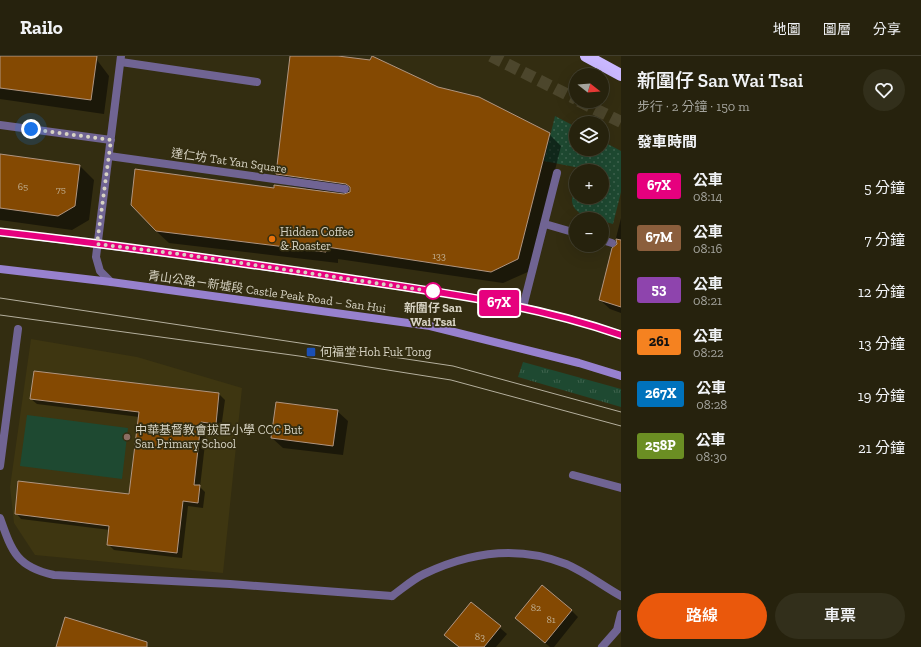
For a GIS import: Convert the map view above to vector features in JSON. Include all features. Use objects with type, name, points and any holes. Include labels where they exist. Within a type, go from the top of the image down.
[{"type":"highway","points":[[586,56],[621,75]]},
{"type":"main road","name":"青山公路－新墟段 Castle Peak Road – San Hui","points":[[0,232],[187,255],[452,294],[523,307],[621,335]]},
{"type":"main road","name":"青山公路－新墟段 Castle Peak Road – San Hui","points":[[0,270],[112,282],[430,326],[572,361],[621,376]]},
{"type":"street","points":[[112,282],[100,271],[96,257],[121,59],[256,82]]},
{"type":"street","points":[[0,125],[111,140]]},
{"type":"street","name":"達仁坊 Tat Yan Square","points":[[109,156],[345,189]]},
{"type":"street","points":[[523,307],[557,173]]},
{"type":"street","points":[[545,224],[569,231]]},
{"type":"street","points":[[0,466],[18,329]]},
{"type":"street","points":[[573,475],[621,488]]},
{"type":"street","points":[[0,518],[14,554],[28,567],[54,575],[230,584],[392,596],[423,574],[454,561],[498,552],[530,553],[566,564],[621,596]]},
{"type":"street","points":[[602,647],[617,630],[621,614]]},
{"type":"shaded area","name":"中華基督教會拔臣小學 CCC But San Primary School","points":[[31,339],[137,357],[242,388],[223,573],[35,555],[14,523],[10,487]]},
{"type":"green space","points":[[555,116],[569,123],[569,156],[609,156],[609,145],[621,151],[621,192],[613,224],[609,223],[609,212],[579,212],[575,209],[573,204],[609,204],[609,164],[569,164],[569,166],[544,161]]},
{"type":"green space","points":[[523,362],[621,389],[621,407],[518,377]]},
{"type":"green space","points":[[27,415],[128,428],[122,479],[20,466]]},
{"type":"building","points":[[0,56],[97,56],[91,100],[0,88]]},
{"type":"building","points":[[290,56],[338,56],[370,60],[372,56],[438,87],[479,97],[550,133],[518,259],[491,272],[327,247],[326,252],[156,231],[131,205],[135,169],[274,188],[274,185],[344,194],[350,192],[350,187],[346,184],[276,174]]},
{"type":"building","points":[[0,154],[80,165],[75,206],[58,216],[0,208]]},
{"type":"building","points":[[616,239],[621,240],[621,307],[599,300],[612,248],[617,244]]},
{"type":"building","points":[[34,371],[219,393],[216,424],[201,422],[194,485],[200,485],[198,503],[183,501],[177,553],[107,545],[109,526],[15,514],[18,481],[129,494],[139,412],[30,399]]},
{"type":"building","points":[[276,402],[338,410],[333,446],[271,438]]},
{"type":"building","points":[[542,585],[572,610],[545,643],[515,618]]},
{"type":"building","points":[[471,602],[501,626],[484,647],[459,647],[444,635]]},
{"type":"building","points":[[65,617],[147,642],[147,647],[56,647]]},
{"type":"tunnel","points":[[491,56],[569,95]]},
{"type":"tunnel","points":[[593,108],[621,122]]},
{"type":"tram line","points":[[0,298],[453,366],[621,412]]},
{"type":"tram line","points":[[0,315],[299,356],[451,380],[621,426]]},
{"type":"bus line","name":"67X","points":[[0,232],[187,255],[467,296],[523,307],[621,335]]},
{"type":"place","name":"Hidden Coffee & Roaster","points":[[272,239]]},
{"type":"place","name":"新圍仔 San Wai Tsai","points":[[433,291]]},
{"type":"place","name":"何福堂 Hoh Fuk Tong","points":[[311,352]]},
{"type":"place","name":"中華基督教會拔臣小學 CCC But San Primary School","points":[[127,437]]},
{"type":"route","points":[[31,129],[111,140],[97,244],[187,255],[436,292],[433,291]]}]
